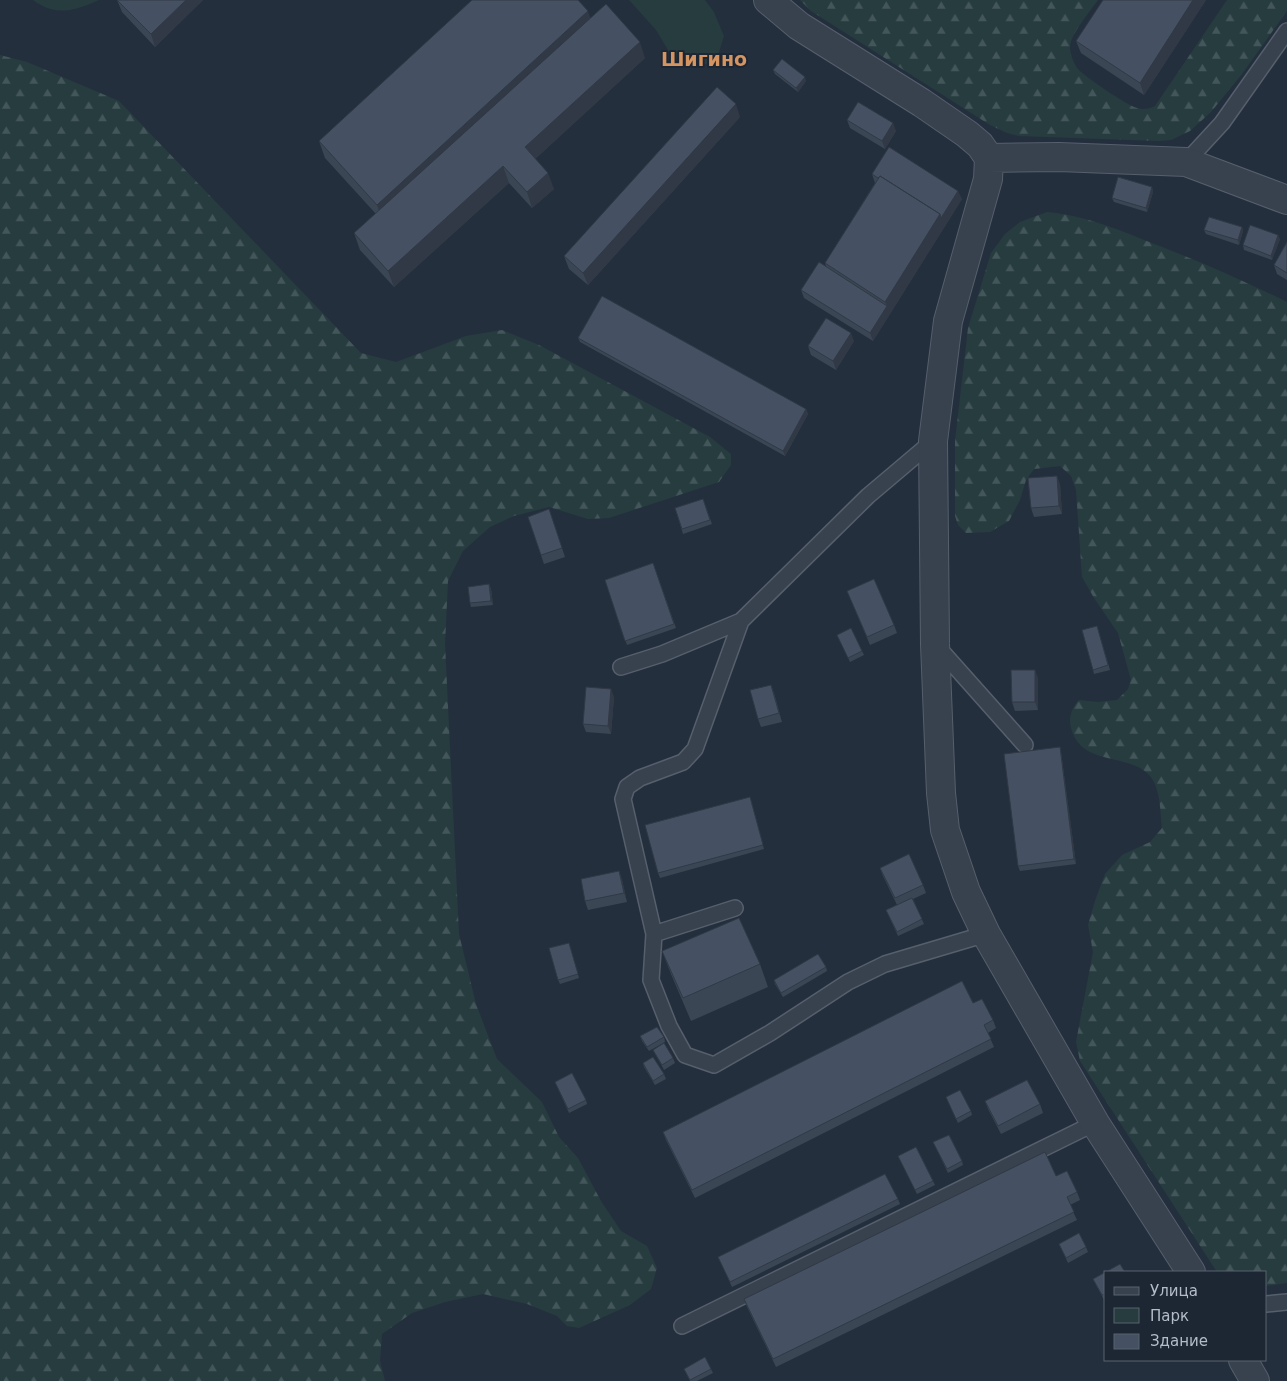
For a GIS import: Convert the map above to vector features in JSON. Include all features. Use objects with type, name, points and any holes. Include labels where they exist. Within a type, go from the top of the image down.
[{"type":"street","points":[[768,0],[799,26],[922,103],[967,134],[980,144],[989,158],[988,179],[948,321],[933,441],[935,644],[941,793],[945,830],[966,892],[986,934],[1095,1123],[1190,1271]]},
{"type":"street","points":[[989,158],[1059,157],[1186,162],[1287,200]]},
{"type":"street","points":[[1244,1361],[1255,1381]]},
{"type":"lane","points":[[1186,162],[1222,123],[1287,31]]},
{"type":"lane","points":[[621,667],[662,654],[741,621],[868,496],[933,441]]},
{"type":"lane","points":[[741,621],[695,749],[682,762],[640,778],[627,787],[623,799],[654,934],[651,980],[669,1026],[685,1055],[714,1065],[770,1033],[848,982],[885,964],[986,934]]},
{"type":"lane","points":[[935,644],[1025,746]]},
{"type":"lane","points":[[654,934],[735,908]]},
{"type":"lane","points":[[682,1326],[1095,1123]]},
{"type":"lane","points":[[1267,1304],[1287,1302]]},
{"type":"green space","points":[[33,0],[99,0],[74,9],[58,10],[50,9]]},
{"type":"green space","points":[[629,0],[705,0],[714,12],[724,36],[716,62],[691,67],[671,55],[656,30]]},
{"type":"green space","points":[[800,0],[1098,0],[1081,23],[1071,41],[1070,49],[1073,60],[1081,72],[1106,90],[1132,106],[1144,109],[1155,106],[1227,0],[1287,0],[1287,11],[1242,74],[1211,112],[1190,131],[1171,140],[1159,141],[1019,136],[1007,133],[990,125],[811,11]]},
{"type":"green space","points":[[0,55],[27,62],[119,101],[361,353],[396,362],[466,336],[502,330],[539,345],[710,437],[731,454],[731,465],[719,482],[609,518],[588,519],[549,507],[514,516],[490,527],[463,551],[448,581],[445,644],[459,934],[476,1004],[497,1059],[542,1102],[559,1137],[578,1158],[601,1201],[621,1231],[647,1246],[657,1268],[651,1289],[630,1305],[579,1328],[567,1326],[557,1316],[527,1304],[483,1294],[445,1302],[412,1313],[382,1334],[380,1361],[385,1381],[0,1381]]},
{"type":"green space","points":[[1047,212],[1090,220],[1173,251],[1287,302],[1287,1283],[1267,1286],[1267,1271],[1216,1271],[1080,1061],[1076,1042],[1093,952],[1088,925],[1095,901],[1105,874],[1122,855],[1150,842],[1162,828],[1157,791],[1152,778],[1138,767],[1094,754],[1084,748],[1076,740],[1071,728],[1071,713],[1079,700],[1098,702],[1117,700],[1128,689],[1131,680],[1118,633],[1082,577],[1076,490],[1071,476],[1060,466],[1034,469],[1026,480],[1020,500],[1009,521],[990,532],[966,533],[958,525],[955,516],[955,441],[968,328],[991,253],[1005,234],[1020,222]]},
{"type":"building","points":[[117,0],[186,0],[151,34]]},
{"type":"building","points":[[472,0],[578,0],[588,11],[377,205],[319,141]]},
{"type":"building","points":[[1103,0],[1193,0],[1140,83],[1076,41]]},
{"type":"building","points":[[606,4],[640,42],[525,147],[548,173],[527,192],[503,166],[388,271],[354,233]]},
{"type":"building","points":[[782,59],[805,77],[796,88],[773,70]]},
{"type":"building","points":[[717,87],[736,104],[583,273],[564,256]]},
{"type":"building","points":[[858,102],[893,123],[882,141],[847,120]]},
{"type":"building","points":[[889,147],[958,191],[941,218],[940,214],[880,176],[878,178],[872,174]]},
{"type":"building","points":[[880,176],[940,214],[885,302],[825,263]]},
{"type":"building","points":[[1118,177],[1152,187],[1146,208],[1112,198]]},
{"type":"building","points":[[1209,217],[1242,227],[1238,240],[1204,230]]},
{"type":"building","points":[[1250,225],[1278,235],[1271,256],[1243,245]]},
{"type":"building","points":[[1287,242],[1287,273],[1274,265]]},
{"type":"building","points":[[819,262],[887,306],[870,333],[801,290]]},
{"type":"building","points":[[602,296],[806,409],[783,451],[578,338]]},
{"type":"building","points":[[826,318],[851,333],[833,361],[808,346]]},
{"type":"building","points":[[1057,476],[1059,506],[1031,508],[1028,478]]},
{"type":"building","points":[[703,499],[710,520],[682,529],[675,508]]},
{"type":"building","points":[[549,509],[562,548],[541,555],[528,517]]},
{"type":"building","points":[[653,563],[674,624],[625,641],[605,580]]},
{"type":"building","points":[[874,579],[894,625],[867,637],[847,591]]},
{"type":"building","points":[[489,584],[491,601],[470,603],[468,587]]},
{"type":"building","points":[[1097,626],[1108,665],[1093,670],[1082,630]]},
{"type":"building","points":[[851,628],[862,651],[848,658],[837,635]]},
{"type":"building","points":[[1011,670],[1035,670],[1035,702],[1012,702]]},
{"type":"building","points":[[771,685],[779,713],[758,719],[750,690]]},
{"type":"building","points":[[586,687],[611,689],[608,726],[583,724]]},
{"type":"building","points":[[1060,747],[1074,859],[1018,866],[1004,754]]},
{"type":"building","points":[[750,797],[763,845],[658,873],[645,825]]},
{"type":"building","points":[[909,854],[923,885],[895,898],[880,868]]},
{"type":"building","points":[[619,871],[624,893],[585,901],[581,879]]},
{"type":"building","points":[[912,898],[922,919],[897,932],[886,910]]},
{"type":"building","points":[[739,918],[760,964],[683,998],[662,951]]},
{"type":"building","points":[[569,943],[578,974],[558,980],[549,948]]},
{"type":"building","points":[[818,954],[826,967],[781,993],[774,980]]},
{"type":"building","points":[[962,981],[973,1003],[982,999],[993,1020],[984,1025],[991,1039],[692,1190],[663,1132]]},
{"type":"building","points":[[657,1027],[664,1037],[647,1047],[640,1036]]},
{"type":"building","points":[[664,1043],[673,1058],[662,1065],[653,1050]]},
{"type":"building","points":[[653,1057],[664,1074],[653,1081],[643,1063]]},
{"type":"building","points":[[572,1073],[586,1100],[568,1109],[555,1082]]},
{"type":"building","points":[[1027,1080],[1040,1104],[998,1126],[985,1101]]},
{"type":"building","points":[[960,1090],[971,1111],[956,1119],[946,1097]]},
{"type":"building","points":[[949,1135],[962,1161],[947,1169],[933,1142]]},
{"type":"building","points":[[916,1147],[933,1181],[915,1190],[898,1156]]},
{"type":"building","points":[[1045,1152],[1056,1176],[1067,1171],[1077,1192],[1067,1197],[1074,1212],[773,1359],[744,1299]]},
{"type":"building","points":[[885,1174],[898,1199],[730,1282],[718,1257]]},
{"type":"building","points":[[1079,1233],[1086,1247],[1066,1258],[1059,1244]]},
{"type":"building","points":[[1120,1264],[1124,1271],[1107,1271]]},
{"type":"building","points":[[1104,1273],[1104,1294],[1102,1295],[1093,1279]]},
{"type":"building","points":[[705,1357],[711,1369],[690,1380],[684,1369]]},
{"type":"district","name":"Шигино","points":[[704,59]]}]
